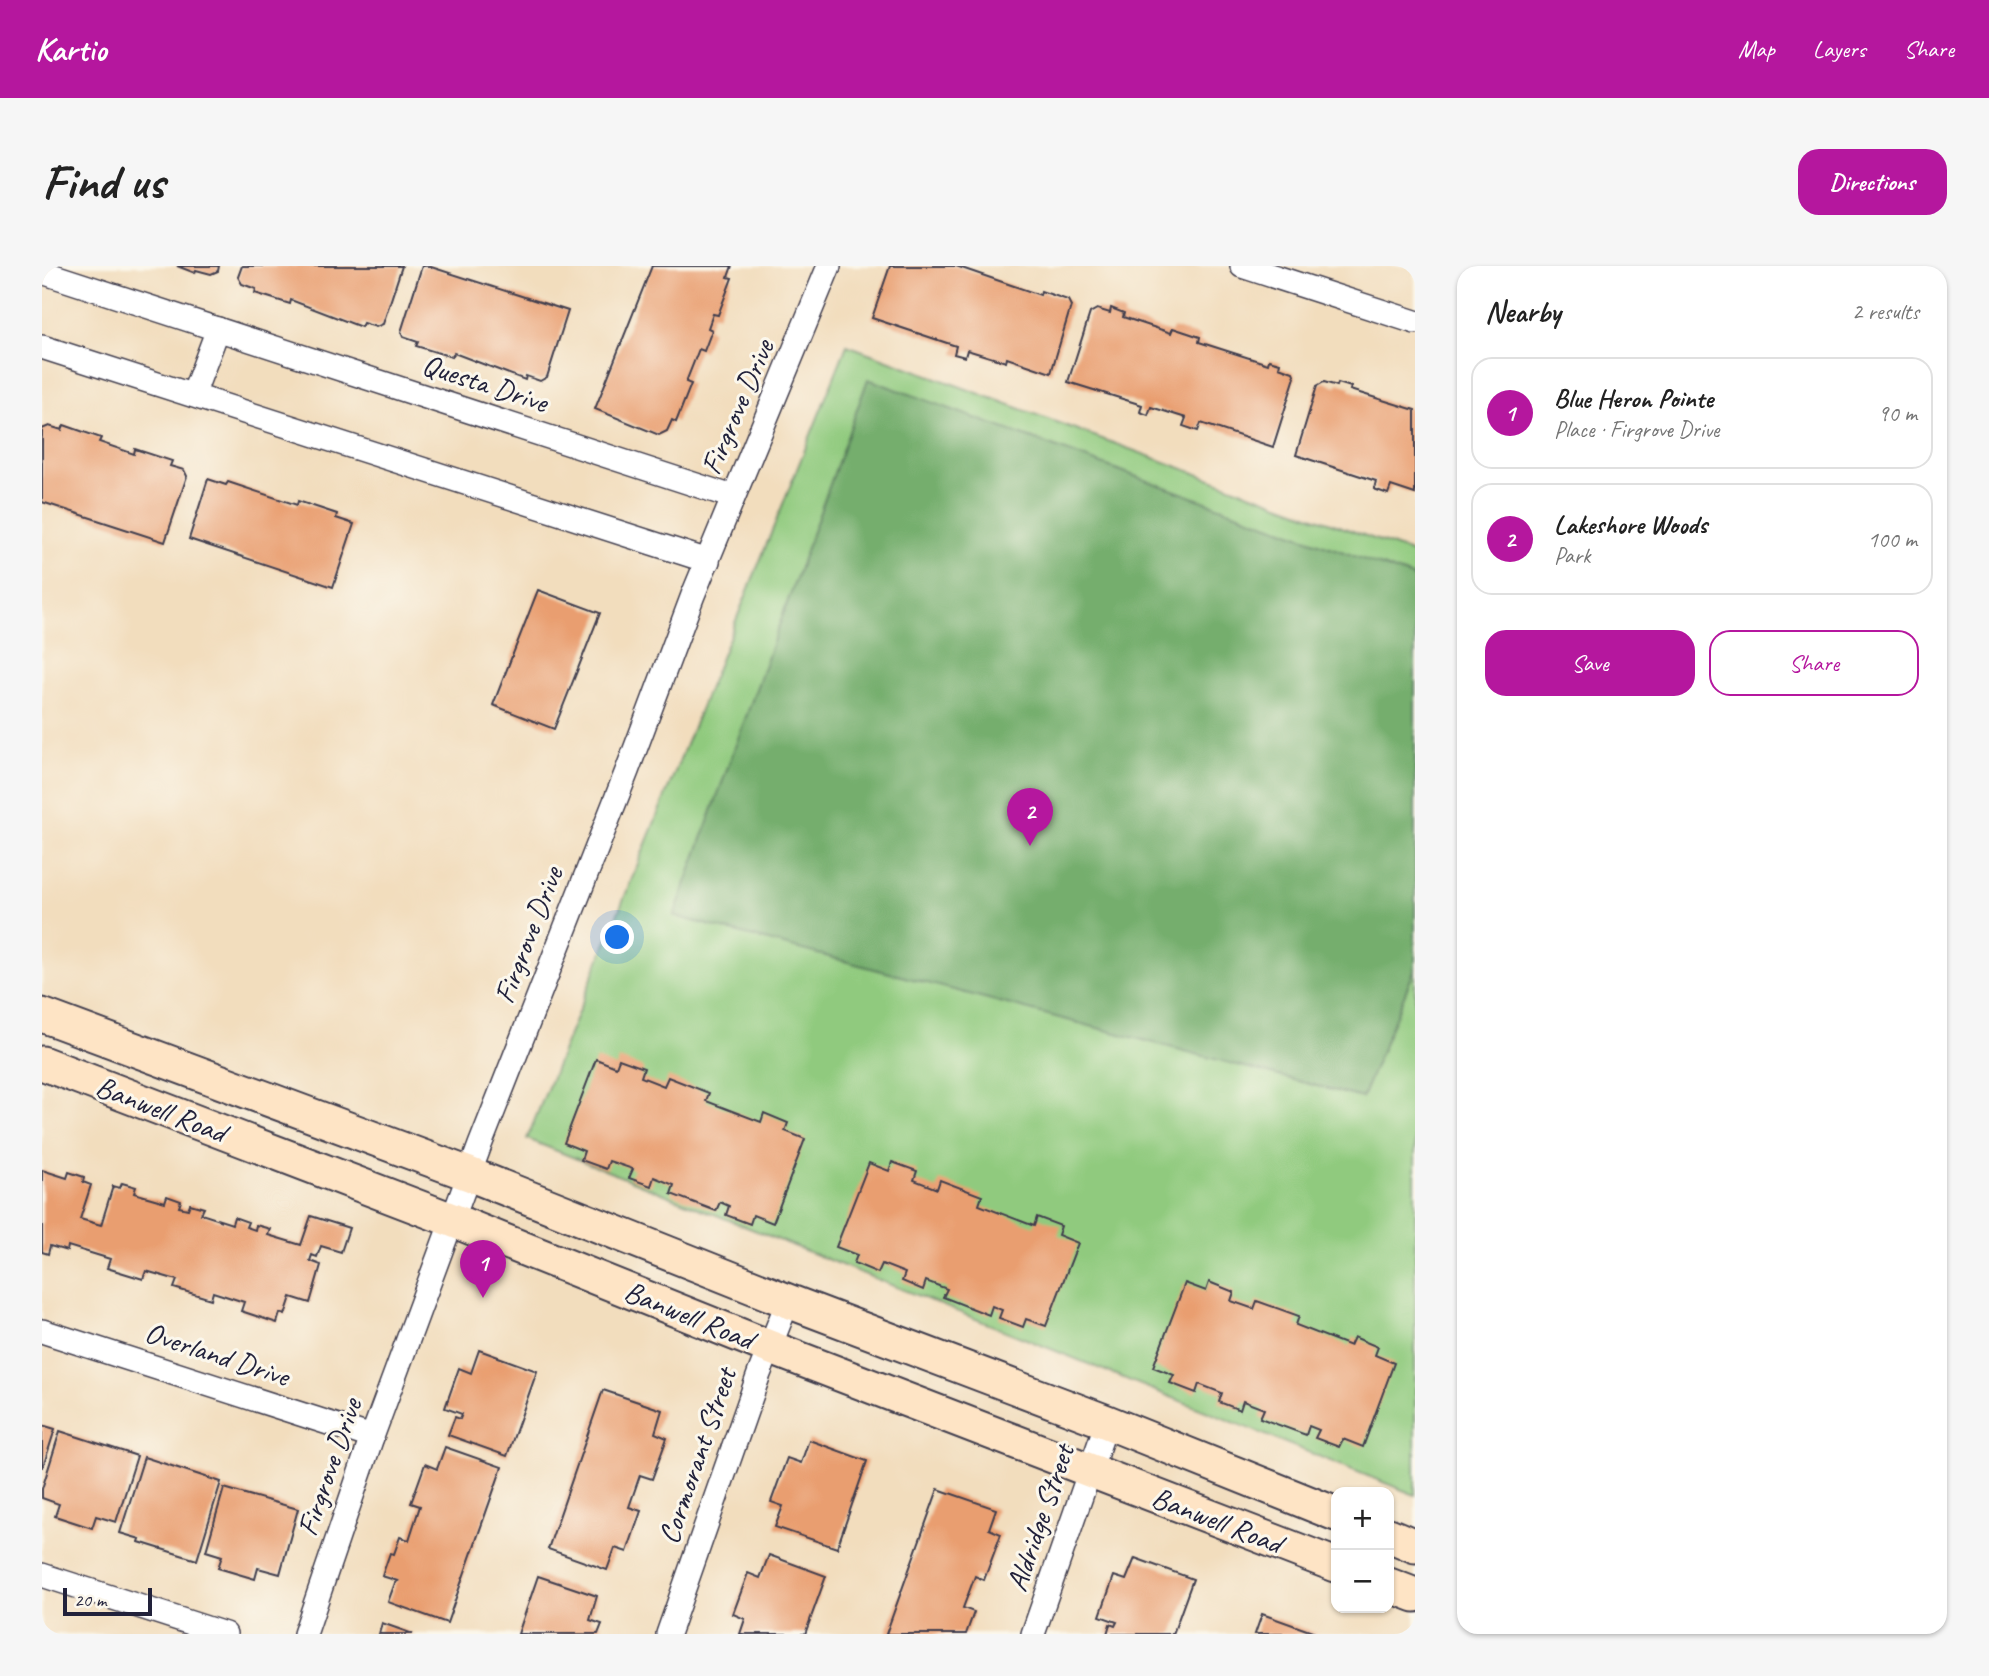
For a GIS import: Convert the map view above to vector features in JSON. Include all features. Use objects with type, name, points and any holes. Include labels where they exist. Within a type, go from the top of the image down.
[{"type":"main road","name":"Banwell Road","points":[[42,1015],[469,1174],[1331,1512]]},
{"type":"main road","name":"Banwell Road","points":[[42,1063],[452,1220],[1090,1472],[1331,1563]]},
{"type":"main road","points":[[1394,1537],[1415,1546]]},
{"type":"main road","points":[[1394,1587],[1415,1595]]},
{"type":"street","name":"Firgrove Drive","points":[[305,1634],[372,1437],[469,1174],[693,595],[829,266]]},
{"type":"street","points":[[1242,266],[1267,270],[1415,322]]},
{"type":"street","name":"Questa Drive","points":[[42,272],[733,497]]},
{"type":"street","points":[[192,395],[218,329]]},
{"type":"street","points":[[42,347],[708,561]]},
{"type":"street","name":"Cormorant Street","points":[[668,1634],[769,1347],[788,1301]]},
{"type":"street","name":"Overland Drive","points":[[42,1331],[372,1437]]},
{"type":"street","name":"Aldridge Street","points":[[1032,1634],[1107,1422]]},
{"type":"street","points":[[42,1575],[225,1634]]},
{"type":"green space","points":[[847,345],[1415,554],[1415,1495],[527,1139]]},
{"type":"green space","points":[[868,379],[1415,578],[1415,969],[1362,1098],[674,916]]},
{"type":"building","points":[[177,266],[219,266],[218,271],[211,274],[196,270],[195,273]]},
{"type":"building","points":[[242,266],[402,266],[383,324],[376,327],[363,323],[361,327],[291,300],[290,304],[255,293],[256,289],[242,284],[238,277]]},
{"type":"building","points":[[422,266],[568,311],[547,377],[540,381],[526,376],[525,380],[454,353],[452,357],[416,346],[418,342],[403,337],[401,332]]},
{"type":"building","points":[[652,266],[732,266],[728,277],[732,278],[718,315],[713,314],[708,328],[712,330],[704,351],[699,349],[686,382],[691,384],[676,422],[672,420],[667,431],[659,435],[595,409]]},
{"type":"building","points":[[890,266],[956,266],[1040,295],[1041,291],[1068,300],[1071,306],[1051,373],[1007,358],[1006,362],[967,350],[965,357],[954,354],[956,346],[872,318]]},
{"type":"building","points":[[1111,308],[1124,313],[1123,317],[1171,333],[1173,328],[1200,337],[1199,342],[1268,364],[1269,360],[1280,363],[1279,367],[1293,372],[1295,377],[1273,447],[1201,423],[1198,431],[1183,426],[1186,418],[1151,407],[1148,415],[1140,412],[1142,405],[1068,382],[1090,313],[1097,309],[1110,313]]},
{"type":"building","points":[[1324,382],[1351,387],[1350,390],[1415,410],[1415,494],[1391,486],[1388,494],[1374,489],[1376,481],[1296,455],[1317,386]]},
{"type":"building","points":[[64,425],[101,438],[99,442],[134,454],[135,449],[172,461],[170,466],[184,470],[187,476],[165,542],[42,502],[42,429],[49,426],[62,430]]},
{"type":"building","points":[[208,479],[226,485],[228,482],[297,505],[298,501],[337,514],[336,518],[354,524],[333,587],[189,539]]},
{"type":"building","points":[[538,590],[600,613],[554,729],[493,705]]},
{"type":"building","points":[[596,1059],[616,1067],[619,1059],[644,1068],[641,1077],[664,1086],[668,1077],[709,1093],[706,1101],[761,1122],[764,1113],[788,1123],[785,1131],[805,1139],[773,1223],[753,1215],[750,1224],[726,1215],[729,1206],[720,1202],[716,1211],[671,1194],[674,1185],[654,1177],[651,1186],[629,1178],[633,1169],[609,1161],[606,1169],[581,1160],[584,1151],[564,1143]]},
{"type":"building","points":[[892,1162],[917,1171],[914,1180],[937,1189],[940,1180],[982,1196],[979,1205],[1034,1226],[1037,1217],[1061,1226],[1058,1235],[1078,1243],[1046,1326],[1026,1319],[1023,1327],[999,1318],[1002,1310],[992,1306],[989,1315],[943,1297],[947,1289],[926,1281],[923,1290],[902,1281],[905,1273],[882,1264],[878,1273],[854,1263],[857,1255],[836,1247],[869,1163],[889,1171]]},
{"type":"building","points":[[42,1170],[67,1178],[69,1172],[84,1177],[83,1182],[91,1185],[80,1219],[101,1225],[113,1186],[120,1188],[122,1183],[136,1187],[134,1193],[165,1202],[167,1196],[181,1201],[179,1207],[188,1209],[190,1204],[204,1208],[201,1214],[232,1224],[234,1217],[248,1222],[246,1227],[255,1230],[256,1225],[270,1229],[268,1235],[301,1245],[311,1216],[349,1228],[341,1252],[321,1246],[317,1257],[312,1255],[310,1261],[321,1265],[310,1303],[291,1297],[285,1315],[280,1313],[277,1323],[241,1311],[244,1302],[213,1292],[211,1299],[174,1288],[177,1280],[146,1271],[143,1279],[107,1268],[110,1259],[68,1246],[67,1251],[50,1246],[48,1254],[42,1252]]},
{"type":"building","points":[[1209,1282],[1234,1292],[1231,1301],[1254,1309],[1257,1301],[1299,1316],[1296,1325],[1350,1346],[1354,1337],[1378,1347],[1375,1355],[1394,1363],[1363,1447],[1343,1439],[1339,1447],[1315,1438],[1319,1430],[1309,1426],[1306,1435],[1260,1418],[1264,1409],[1243,1401],[1240,1410],[1219,1402],[1222,1393],[1199,1384],[1196,1393],[1170,1383],[1174,1375],[1153,1367],[1185,1283],[1206,1291]]},
{"type":"building","points":[[479,1350],[537,1371],[507,1456],[448,1435],[455,1417],[460,1419],[462,1414],[445,1408],[459,1368],[471,1373]]},
{"type":"building","points":[[603,1390],[662,1410],[655,1433],[667,1438],[652,1479],[640,1475],[629,1507],[641,1511],[627,1552],[615,1548],[607,1570],[548,1549]]},
{"type":"building","points":[[42,1425],[55,1429],[43,1467],[42,1467]]},
{"type":"building","points":[[60,1431],[137,1456],[116,1522],[96,1516],[92,1528],[55,1516],[59,1504],[42,1498],[42,1489]]},
{"type":"building","points":[[809,1440],[867,1461],[837,1548],[775,1527],[783,1506],[771,1502],[787,1458],[801,1463]]},
{"type":"building","points":[[445,1447],[502,1467],[447,1623],[388,1602],[398,1581],[382,1576],[390,1553],[394,1554],[400,1537],[409,1540],[420,1506],[411,1503],[425,1464],[437,1469]]},
{"type":"building","points":[[144,1457],[221,1482],[197,1560],[139,1542],[140,1539],[120,1533]]},
{"type":"building","points":[[224,1488],[298,1509],[280,1574],[258,1568],[255,1579],[218,1568],[222,1556],[206,1551]]},
{"type":"building","points":[[938,1489],[996,1509],[989,1529],[1001,1534],[984,1580],[975,1576],[963,1608],[974,1612],[966,1634],[886,1634]]},
{"type":"building","points":[[769,1555],[826,1576],[805,1634],[740,1634],[745,1619],[733,1614],[748,1573],[760,1578]]},
{"type":"building","points":[[1135,1558],[1193,1579],[1173,1634],[1107,1634],[1110,1624],[1115,1626],[1117,1622],[1100,1616],[1114,1576],[1126,1580]]},
{"type":"building","points":[[538,1576],[597,1596],[590,1620],[602,1624],[598,1634],[518,1634]]},
{"type":"building","points":[[1262,1614],[1318,1634],[1255,1634]]},
{"type":"building","points":[[382,1623],[413,1634],[379,1634]]},
{"type":"place","name":"Lakeshore Woods","points":[[1030,846]]},
{"type":"place","name":"Blue Heron Pointe","points":[[483,1298]]}]
